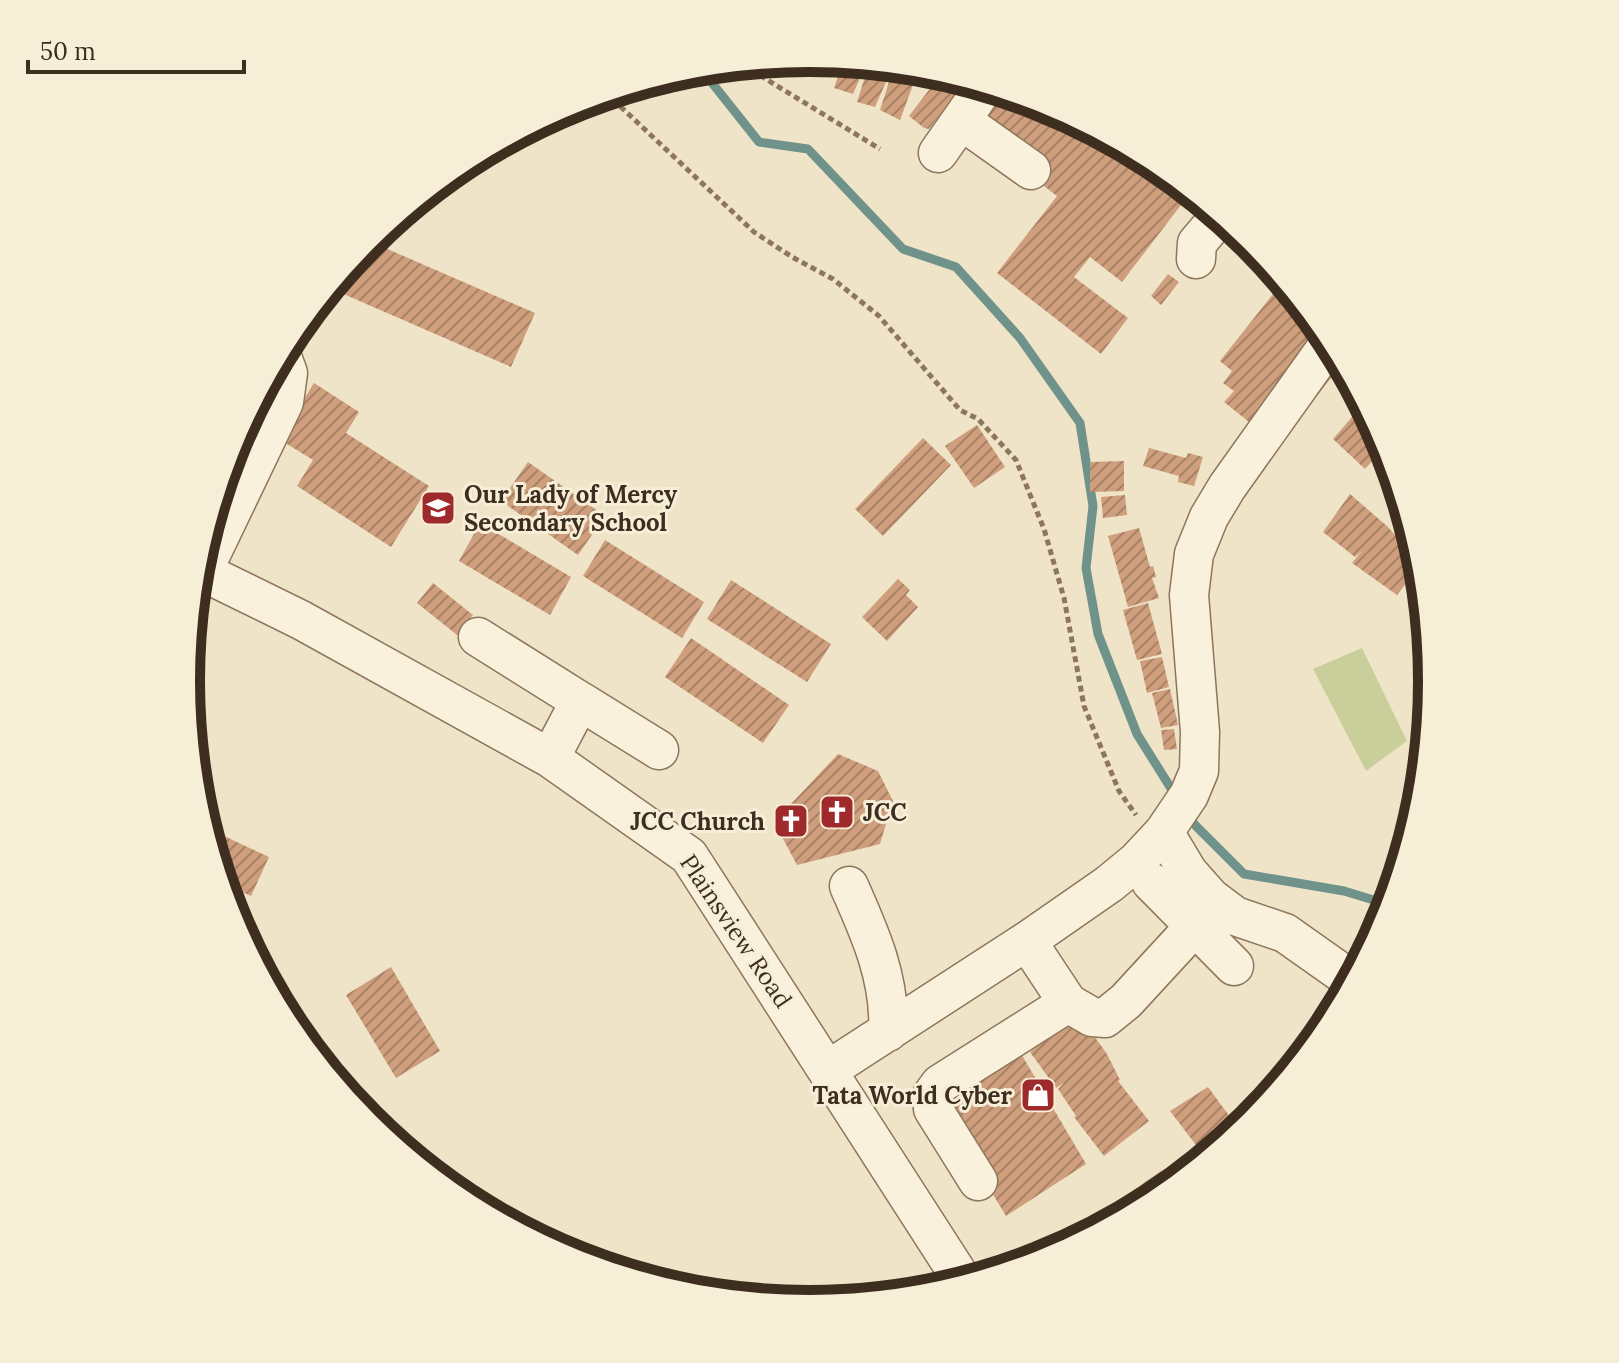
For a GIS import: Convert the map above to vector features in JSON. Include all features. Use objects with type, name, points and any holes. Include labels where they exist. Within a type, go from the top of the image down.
[{"type":"street","points":[[938,153],[978,96]]},
{"type":"street","points":[[962,121],[1031,170]]},
{"type":"street","points":[[1196,259],[1197,243],[1213,225]]},
{"type":"street","points":[[828,1070],[1109,884],[1137,861],[1159,837],[1189,795],[1199,771],[1200,732],[1189,595],[1194,554],[1209,517],[1227,487],[1322,353]]},
{"type":"street","points":[[219,531],[284,402],[287,369]]},
{"type":"street","name":"Plainsview Road","points":[[210,575],[301,620],[550,758],[689,856],[957,1272]]},
{"type":"street","points":[[478,637],[659,750]]},
{"type":"street","points":[[550,758],[580,701]]},
{"type":"street","points":[[1159,837],[1211,898],[1235,916],[1285,933],[1343,974]]},
{"type":"street","points":[[1151,882],[1234,966]]},
{"type":"street","points":[[849,886],[873,941],[890,1007],[888,1032]]},
{"type":"street","points":[[1027,941],[1068,1003],[1092,1017],[1105,1018],[1126,1001],[1195,926]]},
{"type":"street","points":[[978,1181],[933,1109],[932,1095],[940,1084],[1068,1003]]},
{"type":"path","points":[[758,74],[880,149]]},
{"type":"path","points":[[616,103],[754,232],[833,279],[879,316],[960,410],[978,419],[1016,460],[1044,529],[1064,598],[1084,706],[1119,791],[1159,837]]},
{"type":"green space","points":[[1362,648],[1407,741],[1366,771],[1313,669]]},
{"type":"building","points":[[839,73],[862,74],[853,94],[834,88]]},
{"type":"building","points":[[866,75],[888,77],[875,107],[857,102]]},
{"type":"building","points":[[890,77],[914,82],[900,120],[880,110]]},
{"type":"building","points":[[933,85],[959,91],[929,129],[909,116]]},
{"type":"building","points":[[986,98],[1043,118],[1114,154],[1184,201],[1122,282],[1090,257],[1074,277],[1128,318],[1101,354],[997,273],[1057,196],[1031,176],[971,117]]},
{"type":"building","points":[[383,247],[535,313],[511,367],[340,293]]},
{"type":"building","points":[[1168,274],[1179,282],[1161,305],[1151,296]]},
{"type":"building","points":[[1273,294],[1293,310],[1335,373],[1278,445],[1224,402],[1234,391],[1223,383],[1232,371],[1220,361]]},
{"type":"building","points":[[314,383],[359,412],[346,433],[429,486],[391,547],[297,486],[313,460],[279,439]]},
{"type":"building","points":[[1356,412],[1376,457],[1365,469],[1333,439]]},
{"type":"building","points":[[977,425],[1005,467],[974,488],[945,446]]},
{"type":"building","points":[[923,438],[951,465],[883,536],[855,509]]},
{"type":"building","points":[[1149,448],[1186,458],[1188,453],[1203,457],[1194,486],[1178,482],[1179,476],[1143,466]]},
{"type":"building","points":[[1124,461],[1124,491],[1090,492],[1090,462]]},
{"type":"building","points":[[528,462],[605,516],[578,555],[501,501]]},
{"type":"building","points":[[1350,494],[1388,527],[1403,544],[1410,578],[1397,595],[1352,563],[1362,551],[1355,557],[1323,532]]},
{"type":"building","points":[[1125,495],[1127,515],[1103,518],[1101,497]]},
{"type":"building","points":[[480,523],[571,577],[550,615],[459,561]]},
{"type":"building","points":[[1139,528],[1150,567],[1153,566],[1156,577],[1152,578],[1159,598],[1128,607],[1108,536]]},
{"type":"building","points":[[605,540],[704,602],[682,638],[583,576]]},
{"type":"building","points":[[898,579],[910,590],[906,595],[918,607],[887,641],[862,617]]},
{"type":"building","points":[[731,580],[831,644],[807,682],[707,619]]},
{"type":"building","points":[[433,583],[473,615],[457,635],[417,603]]},
{"type":"building","points":[[1148,603],[1162,654],[1137,660],[1123,610]]},
{"type":"building","points":[[691,638],[789,705],[763,743],[665,677]]},
{"type":"building","points":[[1162,657],[1169,687],[1147,693],[1140,661]]},
{"type":"building","points":[[1170,689],[1178,725],[1161,728],[1152,693]]},
{"type":"building","points":[[1174,729],[1177,749],[1164,750],[1161,730]]},
{"type":"building","name":"JCC","points":[[838,754],[878,771],[893,801],[880,844],[797,865],[774,822]]},
{"type":"building","points":[[220,834],[269,857],[251,896],[237,890]]},
{"type":"building","points":[[391,967],[440,1051],[396,1078],[346,995]]},
{"type":"building","points":[[1079,1015],[1107,1054],[1118,1081],[1149,1121],[1104,1156],[1074,1117],[1058,1089],[1064,1083],[1056,1088],[1030,1052]]},
{"type":"building","points":[[1020,1052],[1086,1164],[1006,1216],[938,1104]]},
{"type":"building","points":[[1208,1087],[1232,1120],[1199,1149],[1170,1111]]},
{"type":"building","points":[[1161,1171],[1165,1176],[1114,1209],[1080,1227]]},
{"type":"waterway","points":[[710,81],[759,142],[808,149],[903,249],[956,267],[1020,338],[1080,423],[1093,506],[1086,568],[1098,634],[1137,734],[1177,798]]},
{"type":"waterway","points":[[1188,813],[1194,824],[1244,874],[1344,891],[1378,901]]},
{"type":"place","name":"Our Lady of Mercy Secondary School","points":[[438,508]]},
{"type":"place","name":"JCC","points":[[837,812]]},
{"type":"place","name":"JCC Church","points":[[791,821]]},
{"type":"place","name":"Tata World Cyber","points":[[1038,1095]]}]
